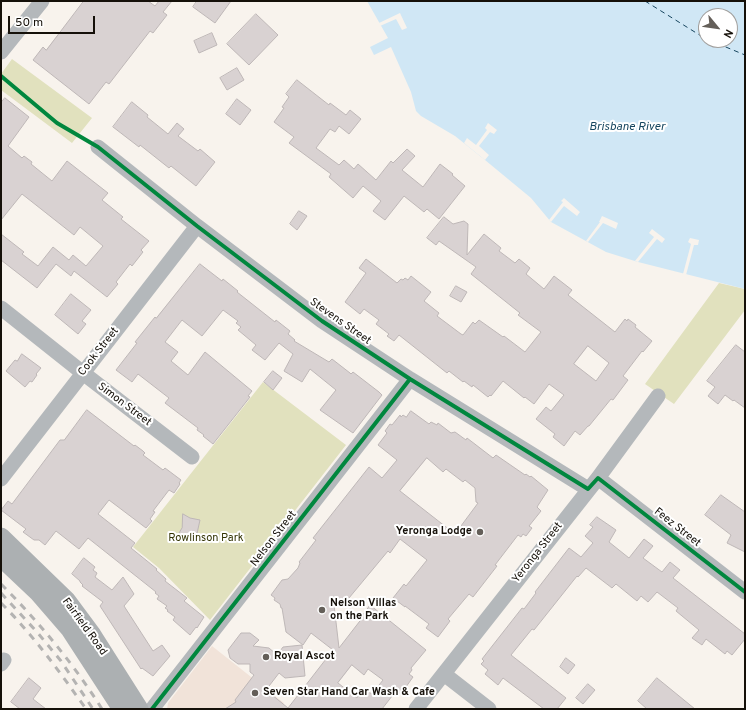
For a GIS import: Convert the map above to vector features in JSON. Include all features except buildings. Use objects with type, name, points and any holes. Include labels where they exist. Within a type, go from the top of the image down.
[{"type":"main road","name":"Fairfield Road","points":[[1,537],[66,600],[92,635],[139,709]]},
{"type":"main road","name":"Fairfield Road","points":[[1,557],[38,592],[70,629],[122,709]]},
{"type":"street","points":[[1,52],[42,1]]},
{"type":"street","name":"Stevens Street","points":[[98,147],[197,226],[322,321],[410,380],[593,483]]},
{"type":"street","name":"Cook Street","points":[[1,479],[197,226]]},
{"type":"street","name":"Simon Street","points":[[1,308],[192,457]]},
{"type":"street","name":"Nelson Street","points":[[152,709],[410,380]]},
{"type":"street","name":"Yeronga Street","points":[[416,709],[593,483],[658,396]]},
{"type":"street","name":"Feez Street","points":[[593,483],[745,592]]},
{"type":"street","points":[[444,674],[489,709]]},
{"type":"shaded area","points":[[212,646],[284,703],[279,709],[167,709],[168,703]]},
{"type":"green space","points":[[12,59],[92,118],[72,143],[1,90],[1,74]]},
{"type":"green space","points":[[719,283],[745,289],[745,310],[674,404],[645,384]]},
{"type":"green space","name":"Rowlinson Park","points":[[263,382],[346,445],[210,620],[159,568],[133,547]]},
{"type":"water","name":"Brisbane River","points":[[367,1],[745,1],[745,289],[638,262],[606,252],[551,222],[531,198],[485,160],[455,136],[421,116],[416,111],[411,92],[391,47],[374,55],[370,47],[388,38]]},
{"type":"pier","points":[[400,13],[407,28],[402,30],[396,19],[380,26],[379,23]]},
{"type":"pier","points":[[488,123],[497,130],[494,134],[490,132],[479,146],[489,155],[485,160],[464,143],[467,138],[476,145],[487,130],[485,128]]},
{"type":"pier","points":[[564,198],[580,212],[577,216],[564,206],[551,222],[549,220],[563,202],[561,201]]},
{"type":"pier","points":[[602,216],[618,223],[616,229],[603,223],[588,242],[586,241],[600,222]]},
{"type":"pier","points":[[652,229],[665,239],[662,243],[657,239],[638,262],[635,261],[654,237],[649,233]]},
{"type":"pier","points":[[690,238],[699,240],[698,245],[694,245],[686,275],[683,274],[691,244],[688,242]]},
{"type":"ferry route","points":[[645,1],[698,34]]},
{"type":"ferry route","points":[[728,48],[745,55]]},
{"type":"railway","points":[[1,584],[29,613],[55,644],[79,675],[102,709]]},
{"type":"railway","points":[[1,593],[61,661],[93,709]]},
{"type":"railway","points":[[1,603],[13,615],[56,667],[86,709]]},
{"type":"cycle path","points":[[1,76],[57,123],[98,147],[197,226],[322,321],[410,379],[588,489],[598,478],[745,592]]},
{"type":"cycle path","points":[[152,709],[410,379]]},
{"type":"place","name":"Yeronga Lodge","points":[[480,532]]},
{"type":"place","name":"Nelson Villas on the Park","points":[[322,610]]},
{"type":"place","name":"Royal Ascot","points":[[266,657]]},
{"type":"place","name":"Seven Star Hand Car Wash & Cafe","points":[[255,693]]}]
